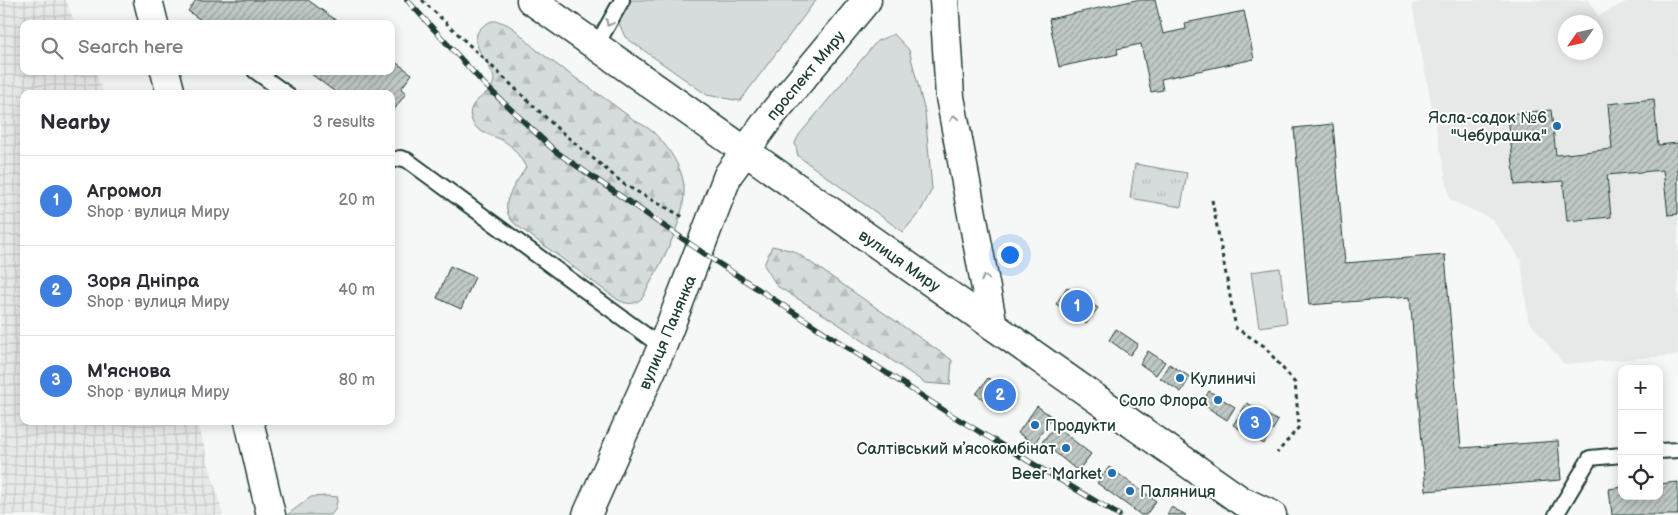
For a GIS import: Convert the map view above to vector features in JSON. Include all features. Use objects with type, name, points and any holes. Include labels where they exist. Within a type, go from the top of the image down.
[{"type":"main road","points":[[148,0],[153,20]]},
{"type":"main road","name":"вулиця Миру","points":[[531,0],[1240,500],[1272,515]]},
{"type":"main road","name":"проспект Миру","points":[[745,150],[770,116],[867,0]]},
{"type":"main road","points":[[944,0],[950,97],[994,326]]},
{"type":"main road","points":[[166,75],[169,90]]},
{"type":"main road","name":"вулиця Панянка","points":[[587,515],[662,347],[728,175],[745,150]]},
{"type":"main road","points":[[250,425],[271,515]]},
{"type":"lane","points":[[596,46],[622,0]]},
{"type":"lane","points":[[261,75],[281,90]]},
{"type":"lane","points":[[395,160],[400,158],[407,160],[662,347]]},
{"type":"lane","points":[[1663,451],[1678,450]]},
{"type":"lane","points":[[1556,515],[1590,458],[1618,455]]},
{"type":"path","points":[[422,0],[558,129],[618,179],[687,220]]},
{"type":"path","points":[[1212,200],[1236,328],[1264,346],[1295,383],[1299,427],[1276,453]]},
{"type":"shaded area","points":[[0,0],[66,0],[74,20],[20,20],[20,75],[97,75],[102,90],[20,90],[20,425],[198,425],[223,515],[0,515]]},
{"type":"shaded area","name":"Ясла-садок №6 \"Чебурашка\"","points":[[1426,0],[1588,0],[1597,15],[1558,15],[1558,60],[1603,60],[1603,15],[1600,15],[1630,0],[1678,0],[1678,355],[1564,364],[1528,320],[1521,260],[1492,219],[1450,200],[1412,4]]},
{"type":"green space","points":[[631,0],[816,0],[740,101],[707,95],[625,37],[618,21]]},
{"type":"green space","points":[[492,21],[512,27],[538,51],[634,120],[651,130],[674,158],[682,176],[684,190],[679,222],[657,270],[643,297],[638,302],[625,303],[618,300],[515,224],[509,217],[507,202],[509,195],[526,167],[507,143],[478,129],[472,121],[470,114],[475,103],[489,90],[494,80],[476,42],[481,27]]},
{"type":"green space","points":[[894,34],[909,50],[925,112],[932,189],[920,212],[903,232],[798,156],[795,143],[799,135],[877,41]]},
{"type":"green space","points":[[1135,164],[1187,173],[1181,207],[1130,198]]},
{"type":"green space","points":[[772,246],[794,251],[952,360],[950,385],[925,383],[834,321],[777,286],[764,265]]},
{"type":"green space","points":[[1280,268],[1287,323],[1259,327],[1251,272]]},
{"type":"green space","points":[[311,497],[338,497],[335,510],[331,515],[287,515]]},
{"type":"building","points":[[196,0],[308,0],[336,20],[200,20],[188,11]]},
{"type":"building","points":[[1136,0],[1155,0],[1163,34],[1186,29],[1185,23],[1244,11],[1254,59],[1161,79],[1163,90],[1151,92],[1141,44],[1117,49],[1118,54],[1059,67],[1049,19]]},
{"type":"building","points":[[395,62],[412,74],[401,89],[406,93],[395,108],[395,90],[333,90],[312,75],[395,75]]},
{"type":"building","points":[[1654,99],[1658,145],[1678,143],[1678,214],[1668,215],[1663,170],[1607,175],[1611,217],[1567,221],[1563,181],[1515,185],[1508,114],[1551,110],[1556,155],[1612,149],[1608,104]]},
{"type":"building","points":[[1333,124],[1345,263],[1445,255],[1461,448],[1558,441],[1561,480],[1426,491],[1410,297],[1309,305],[1294,128]]},
{"type":"building","points":[[450,266],[475,277],[461,309],[437,298]]},
{"type":"building","points":[[1067,287],[1098,308],[1086,324],[1056,304]]},
{"type":"building","points":[[1116,329],[1138,344],[1130,355],[1109,340]]},
{"type":"building","points":[[1148,351],[1165,362],[1156,375],[1140,364]]},
{"type":"building","points":[[1169,364],[1190,377],[1181,392],[1160,378]]},
{"type":"building","points":[[988,378],[1015,399],[1004,414],[976,394]]},
{"type":"building","points":[[1209,391],[1235,407],[1227,420],[1202,404]]},
{"type":"building","points":[[1247,403],[1278,421],[1264,444],[1233,425]]},
{"type":"building","points":[[1037,406],[1052,417],[1034,444],[1018,433]]},
{"type":"building","points":[[1055,426],[1091,454],[1078,471],[1042,442]]},
{"type":"building","points":[[1109,467],[1156,501],[1146,515],[1141,515],[1097,483]]},
{"type":"building","points":[[1678,482],[1678,515],[1612,515],[1609,489],[1618,488],[1618,500],[1663,500],[1663,484]]},
{"type":"building","points":[[1171,507],[1186,515],[1167,515]]},
{"type":"railway","points":[[407,0],[484,84],[555,151],[715,261],[948,413],[1119,515]]},
{"type":"place","name":"Ясла-садок №6 \"Чебурашка\"","points":[[1557,126]]},
{"type":"place","name":"Агромол","points":[[1077,306]]},
{"type":"place","name":"Кулиничі","points":[[1180,378]]},
{"type":"place","name":"Зоря Дніпра","points":[[1000,395]]},
{"type":"place","name":"Соло Флора","points":[[1218,400]]},
{"type":"place","name":"М'яснова","points":[[1255,423]]},
{"type":"place","name":"Продукти","points":[[1035,425]]},
{"type":"place","name":"Салтівський мʼясокомбінат","points":[[1066,448]]},
{"type":"place","name":"Beer Market","points":[[1112,473]]},
{"type":"place","name":"Паляниця","points":[[1130,491]]}]
